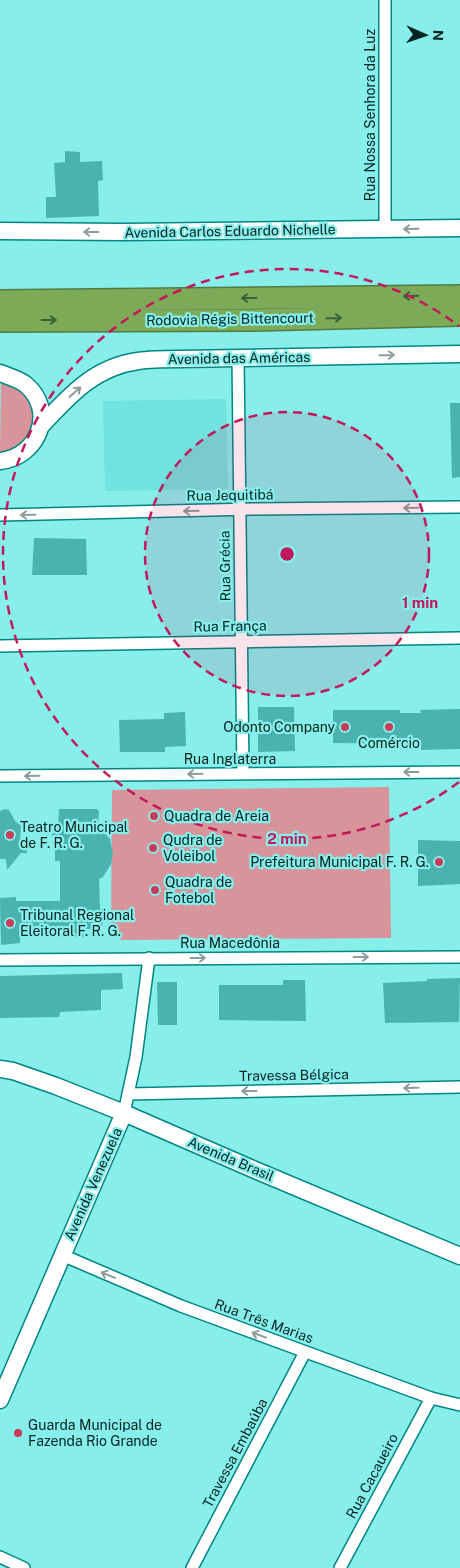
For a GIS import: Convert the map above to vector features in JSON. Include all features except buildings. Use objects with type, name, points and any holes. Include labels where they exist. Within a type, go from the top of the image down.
[{"type":"highway","name":"Rodovia Régis Bittencourt","points":[[0,301],[460,296]]},
{"type":"highway","name":"Rodovia Régis Bittencourt","points":[[0,320],[251,320],[460,315]]},
{"type":"main road","name":"Avenida Carlos Eduardo Nichelle","points":[[0,232],[460,228]]},
{"type":"main road","name":"Avenida das Américas","points":[[0,461],[8,460],[26,451],[38,436],[41,426],[72,393],[95,376],[116,366],[137,361],[460,354]]},
{"type":"main road","points":[[3,376],[24,384],[35,395],[41,410],[41,426]]},
{"type":"main road","name":"Avenida Brasil","points":[[0,1069],[56,1086],[124,1113],[460,1256]]},
{"type":"main road","name":"Avenida Venezuela","points":[[1,1395],[124,1113]]},
{"type":"street","name":"Rua Nossa Senhora da Luz","points":[[385,0],[386,230]]},
{"type":"street","name":"Rua Grécia","points":[[238,358],[243,774]]},
{"type":"street","name":"Rua Jequitibá","points":[[0,515],[460,507]]},
{"type":"street","name":"Rua França","points":[[0,646],[460,638]]},
{"type":"street","name":"Rua Inglaterra","points":[[0,776],[460,772]]},
{"type":"street","name":"Rua Macedônia","points":[[0,960],[460,956]]},
{"type":"street","name":"Avenida Venezuela","points":[[124,1113],[129,1094],[150,958]]},
{"type":"street","name":"Travessa Bélgica","points":[[129,1094],[460,1086]]},
{"type":"street","name":"Rua Três Marias","points":[[62,1255],[181,1306],[431,1398],[460,1405]]},
{"type":"street","name":"Travessa Embaúba","points":[[192,1568],[305,1352]]},
{"type":"street","name":"Rua Cacaueiro","points":[[340,1568],[431,1398]]},
{"type":"street","points":[[0,1557],[24,1568]]},
{"type":"shaded area","points":[[1,382],[15,387],[25,395],[31,406],[33,418],[31,430],[25,440],[14,448],[0,452]]},
{"type":"shaded area","points":[[226,399],[228,489],[105,491],[103,401]]},
{"type":"shaded area","points":[[389,787],[391,938],[121,940],[111,931],[112,790]]},
{"type":"place","name":"Odonto Company","points":[[345,727]]},
{"type":"place","name":"Comércio","points":[[389,727]]},
{"type":"place","name":"Quadra de Areia","points":[[154,816]]},
{"type":"place","name":"Teatro Municipal de F. R. G.","points":[[10,835]]},
{"type":"place","name":"Qudra de Voleibol","points":[[153,848]]},
{"type":"place","name":"Prefeitura Municipal F. R. G.","points":[[439,862]]},
{"type":"place","name":"Quadra de Fotebol","points":[[155,890]]},
{"type":"place","name":"Tribunal Regional Eleitoral F. R. G.","points":[[10,923]]},
{"type":"place","name":"Guarda Municipal de Fazenda Rio Grande","points":[[18,1433]]}]
